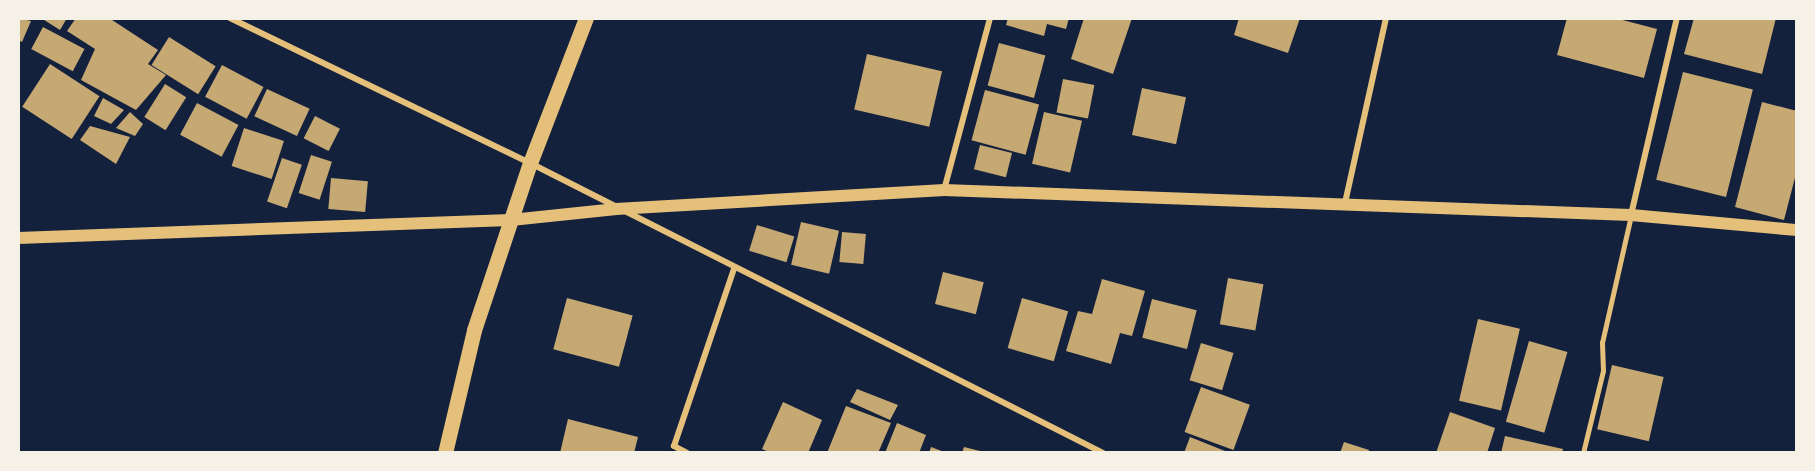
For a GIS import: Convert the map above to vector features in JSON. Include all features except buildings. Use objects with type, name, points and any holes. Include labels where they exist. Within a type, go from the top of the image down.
[{"type":"main road","points":[[445,453],[474,330],[530,163],[586,18]]},
{"type":"main road","points":[[18,238],[511,220],[616,209],[944,190],[1631,215],[1797,230]]},
{"type":"street","points":[[230,18],[530,163],[734,270],[1103,453]]},
{"type":"street","points":[[944,190],[990,18]]},
{"type":"street","points":[[1344,203],[1386,18]]},
{"type":"street","points":[[1631,215],[1677,18]]},
{"type":"street","points":[[687,453],[674,446],[734,270]]},
{"type":"lane","points":[[1583,453],[1603,371],[1602,343],[1631,215]]}]
